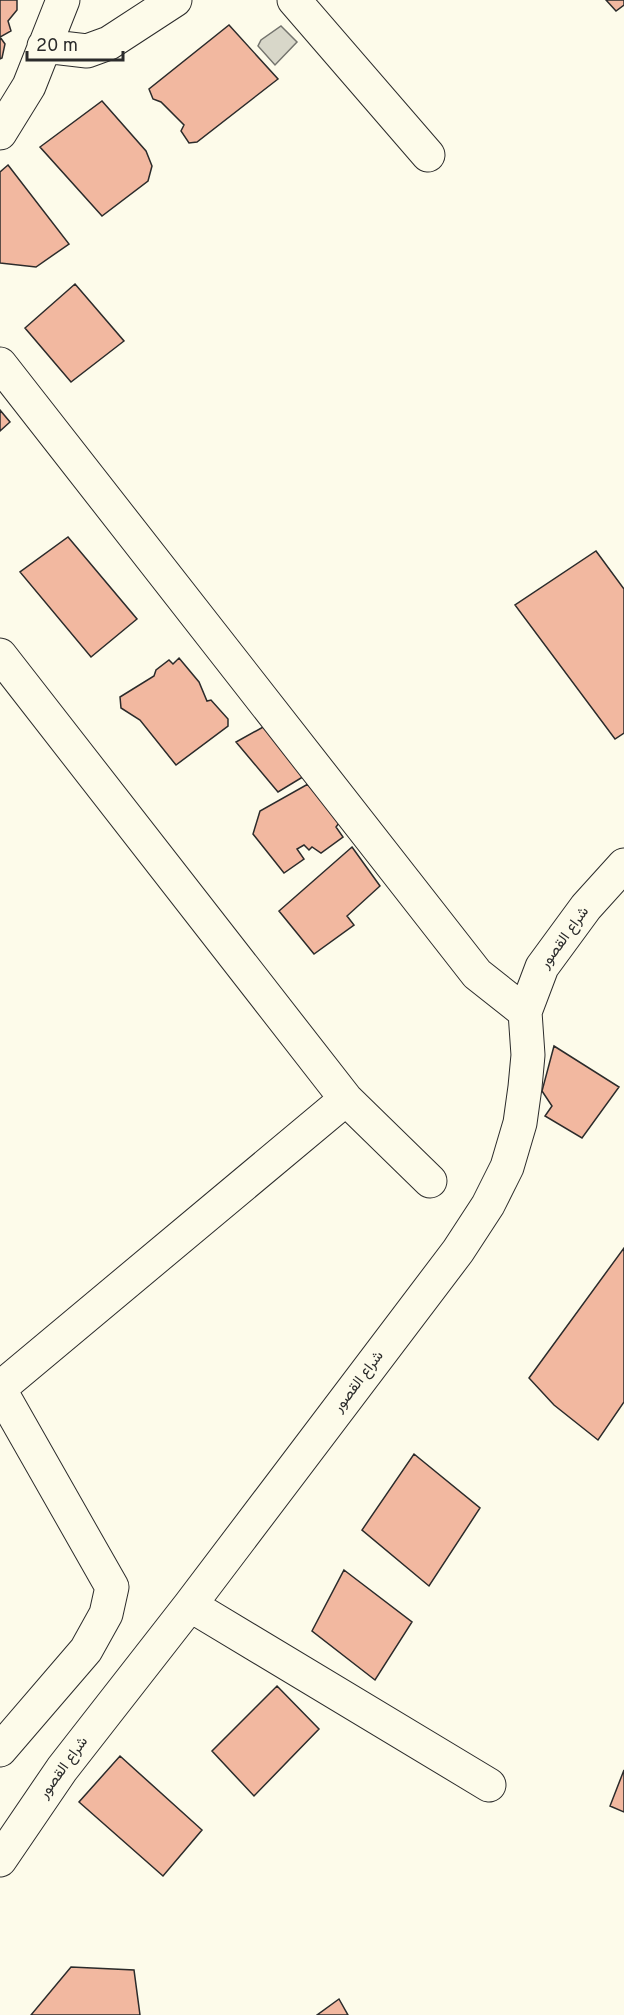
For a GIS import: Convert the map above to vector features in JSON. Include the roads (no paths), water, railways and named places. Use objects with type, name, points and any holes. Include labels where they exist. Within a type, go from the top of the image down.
[{"type":"street","points":[[0,133],[29,86],[63,0]]},
{"type":"street","points":[[44,46],[87,51],[109,43],[175,0]]},
{"type":"street","points":[[294,0],[428,154]]},
{"type":"street","points":[[0,364],[477,974],[525,1012]]},
{"type":"street","points":[[0,655],[346,1099],[430,1181]]},
{"type":"street","name":"شراع القصور","points":[[0,1860],[62,1769],[190,1605],[458,1251],[488,1205],[507,1167],[520,1123],[528,1055],[525,1012],[542,967],[586,907],[624,865]]},
{"type":"street","points":[[0,1750],[86,1650],[106,1614],[112,1587],[0,1389],[346,1099]]},
{"type":"street","points":[[190,1605],[489,1785]]}]
